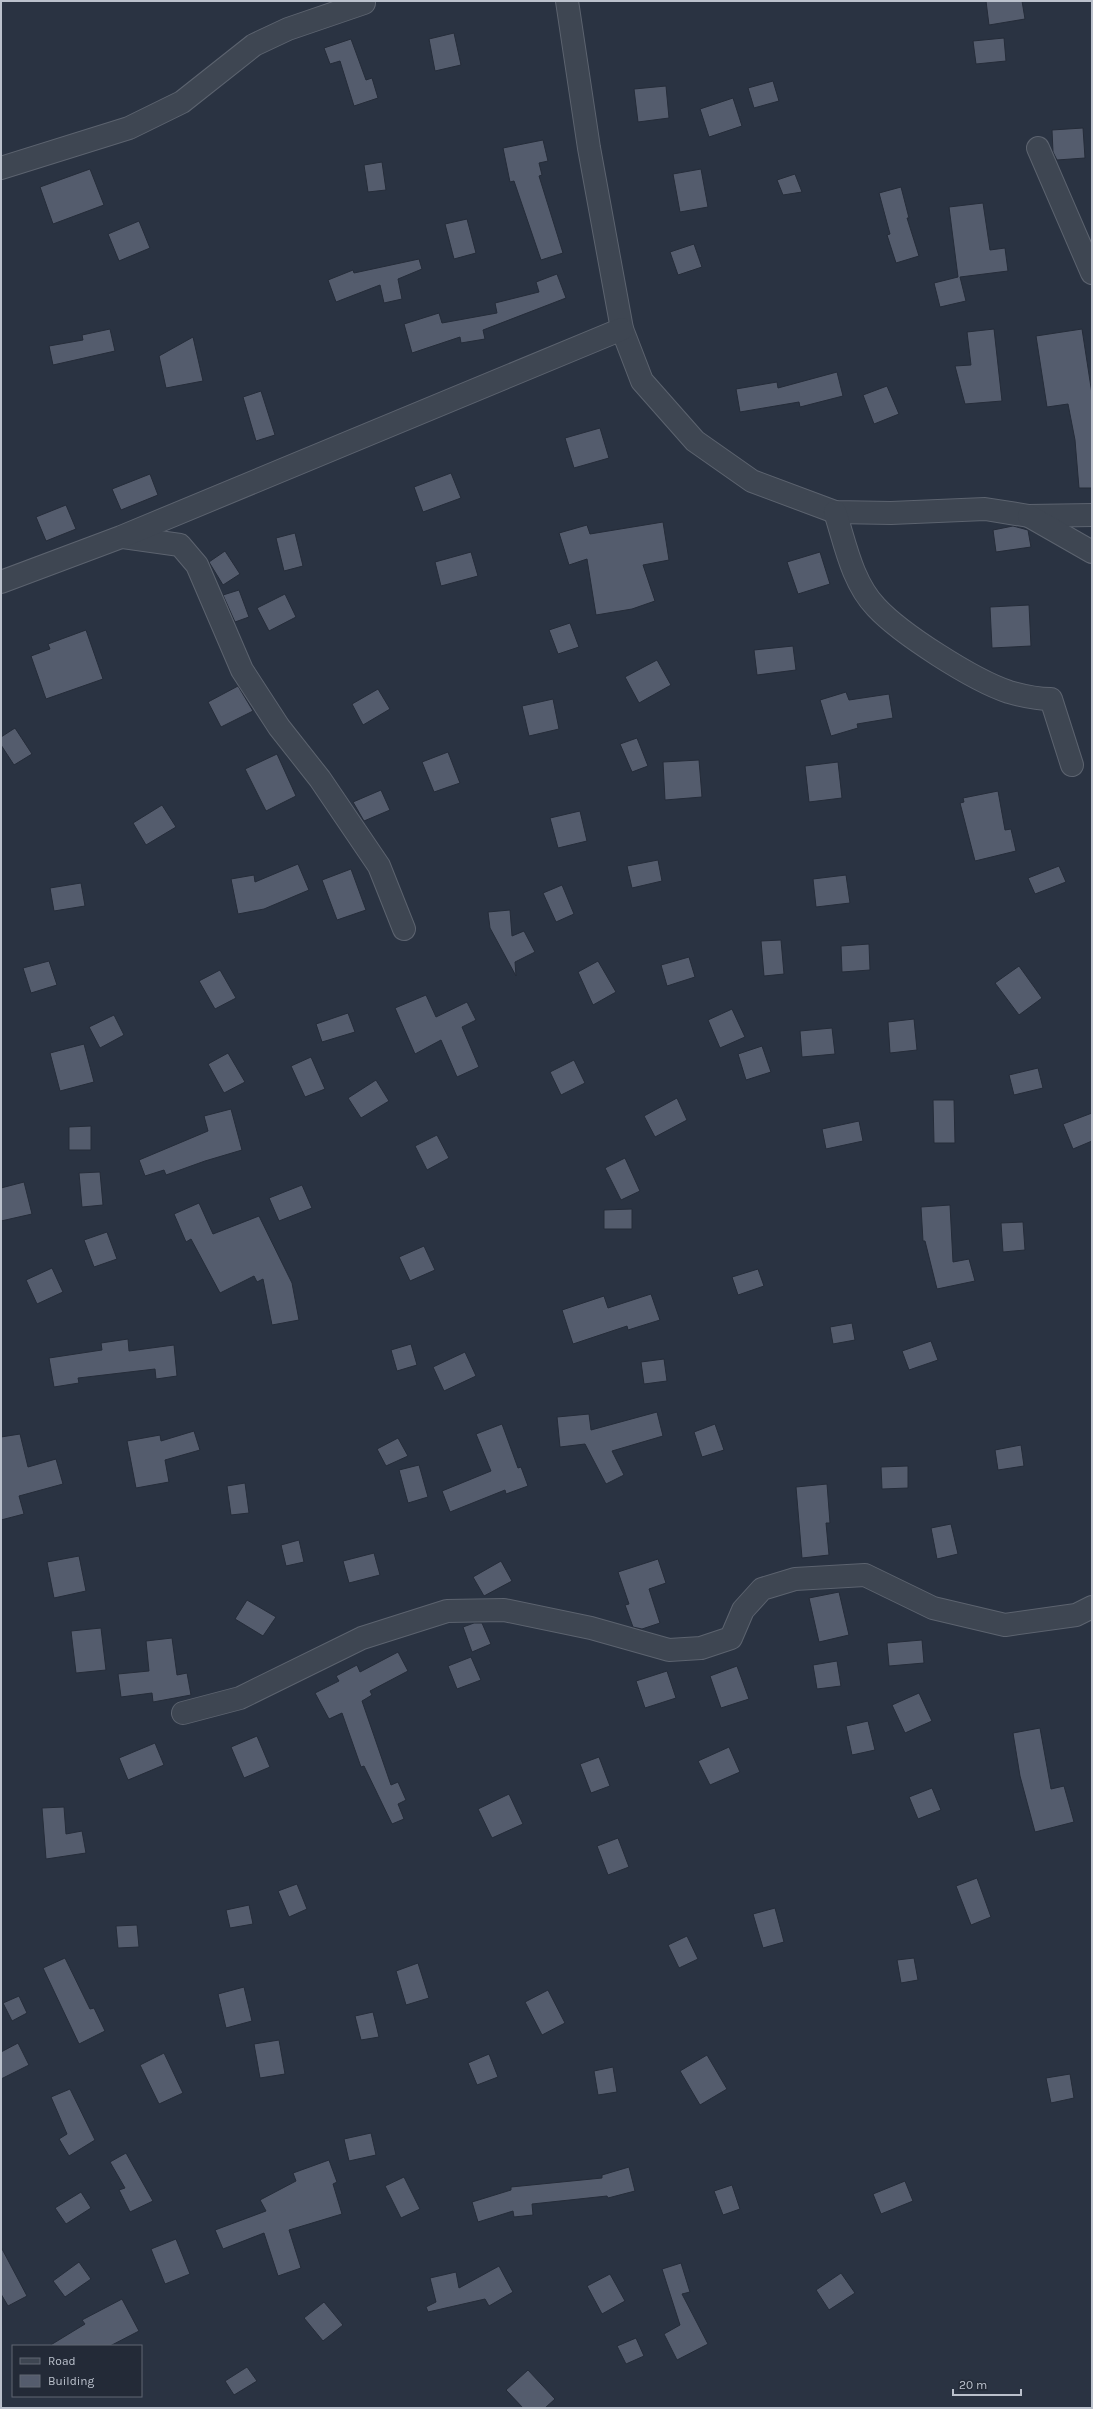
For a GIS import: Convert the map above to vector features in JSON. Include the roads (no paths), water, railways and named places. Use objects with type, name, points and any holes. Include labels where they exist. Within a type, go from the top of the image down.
[{"type":"street","points":[[567,1],[589,148],[622,329],[642,381],[695,441],[752,481],[836,512],[892,513],[985,509],[1029,516],[1092,515]]},
{"type":"street","points":[[1,168],[129,128],[182,102],[254,45],[288,29],[364,3]]},
{"type":"street","points":[[1038,148],[1092,273]]},
{"type":"street","points":[[1,582],[121,537],[622,329]]},
{"type":"street","points":[[836,512],[854,571],[875,606],[913,638],[964,670],[1008,691],[1034,698],[1051,699],[1072,765]]},
{"type":"street","points":[[1029,516],[1092,552]]},
{"type":"street","points":[[121,537],[180,545],[197,565],[242,670],[279,727],[320,779],[379,866],[404,929]]},
{"type":"street","points":[[183,1713],[240,1698],[362,1638],[447,1611],[504,1610],[591,1628],[669,1650],[701,1648],[731,1638],[743,1610],[762,1589],[795,1579],[864,1575],[933,1608],[1005,1625],[1076,1615],[1092,1606]]}]
